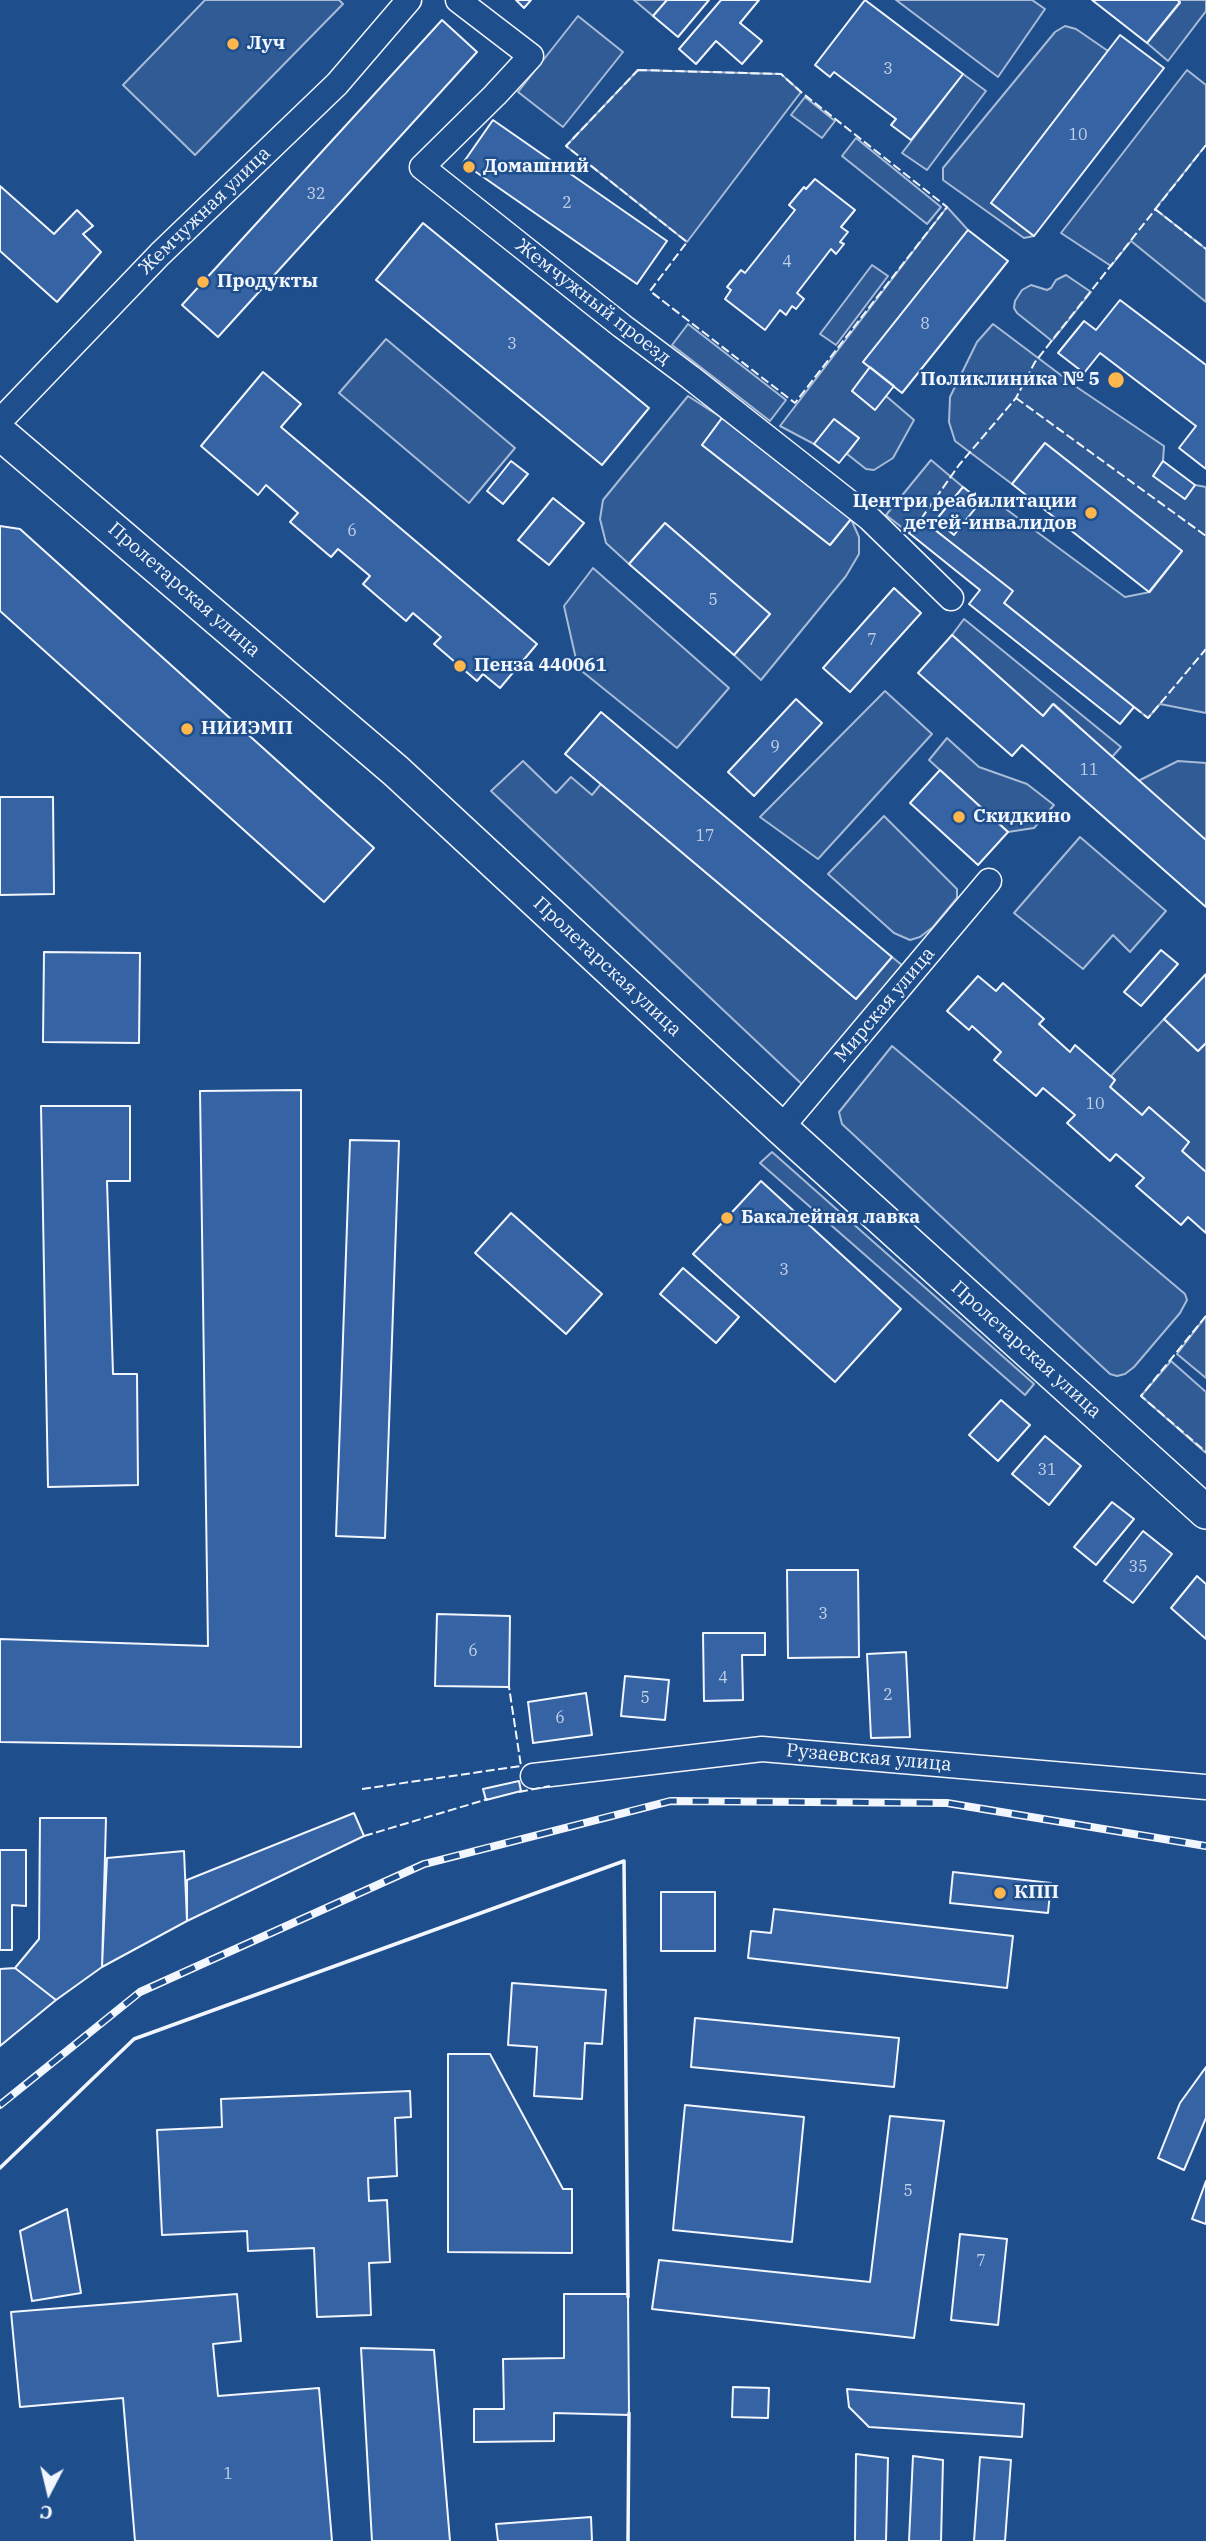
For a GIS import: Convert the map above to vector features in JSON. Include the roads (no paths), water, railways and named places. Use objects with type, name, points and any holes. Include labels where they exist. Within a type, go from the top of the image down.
[{"type":"main road","name":"Пролетарская улица","points":[[0,433],[396,771],[781,1128],[1206,1512]]},
{"type":"street","name":"Жемчужная улица","points":[[0,421],[160,254],[337,84],[409,0]]},
{"type":"street","name":"Жемчужный проезд","points":[[458,0],[531,56],[495,96],[422,167],[869,518],[951,598]]},
{"type":"street","name":"Мирская улица","points":[[781,1128],[989,881]]},
{"type":"street","name":"Рузаевская улица","points":[[533,1776],[762,1749],[1206,1787]]},
{"type":"railway","points":[[0,2105],[140,1992],[424,1864],[670,1801],[947,1803],[1206,1846]]},
{"type":"place","name":"Луч","points":[[233,44]]},
{"type":"place","name":"Домашний","points":[[469,167]]},
{"type":"place","name":"Продукты","points":[[203,282]]},
{"type":"place","name":"Поликлиника № 5","points":[[1116,380]]},
{"type":"place","name":"Центри реабилитации детей-инвалидов","points":[[1091,513]]},
{"type":"place","name":"Пенза 440061","points":[[460,666]]},
{"type":"place","name":"НИИЭМП","points":[[187,729]]},
{"type":"place","name":"Скидкино","points":[[959,817]]},
{"type":"place","name":"Бакалейная лавка","points":[[727,1218]]},
{"type":"place","name":"КПП","points":[[1000,1893]]}]
